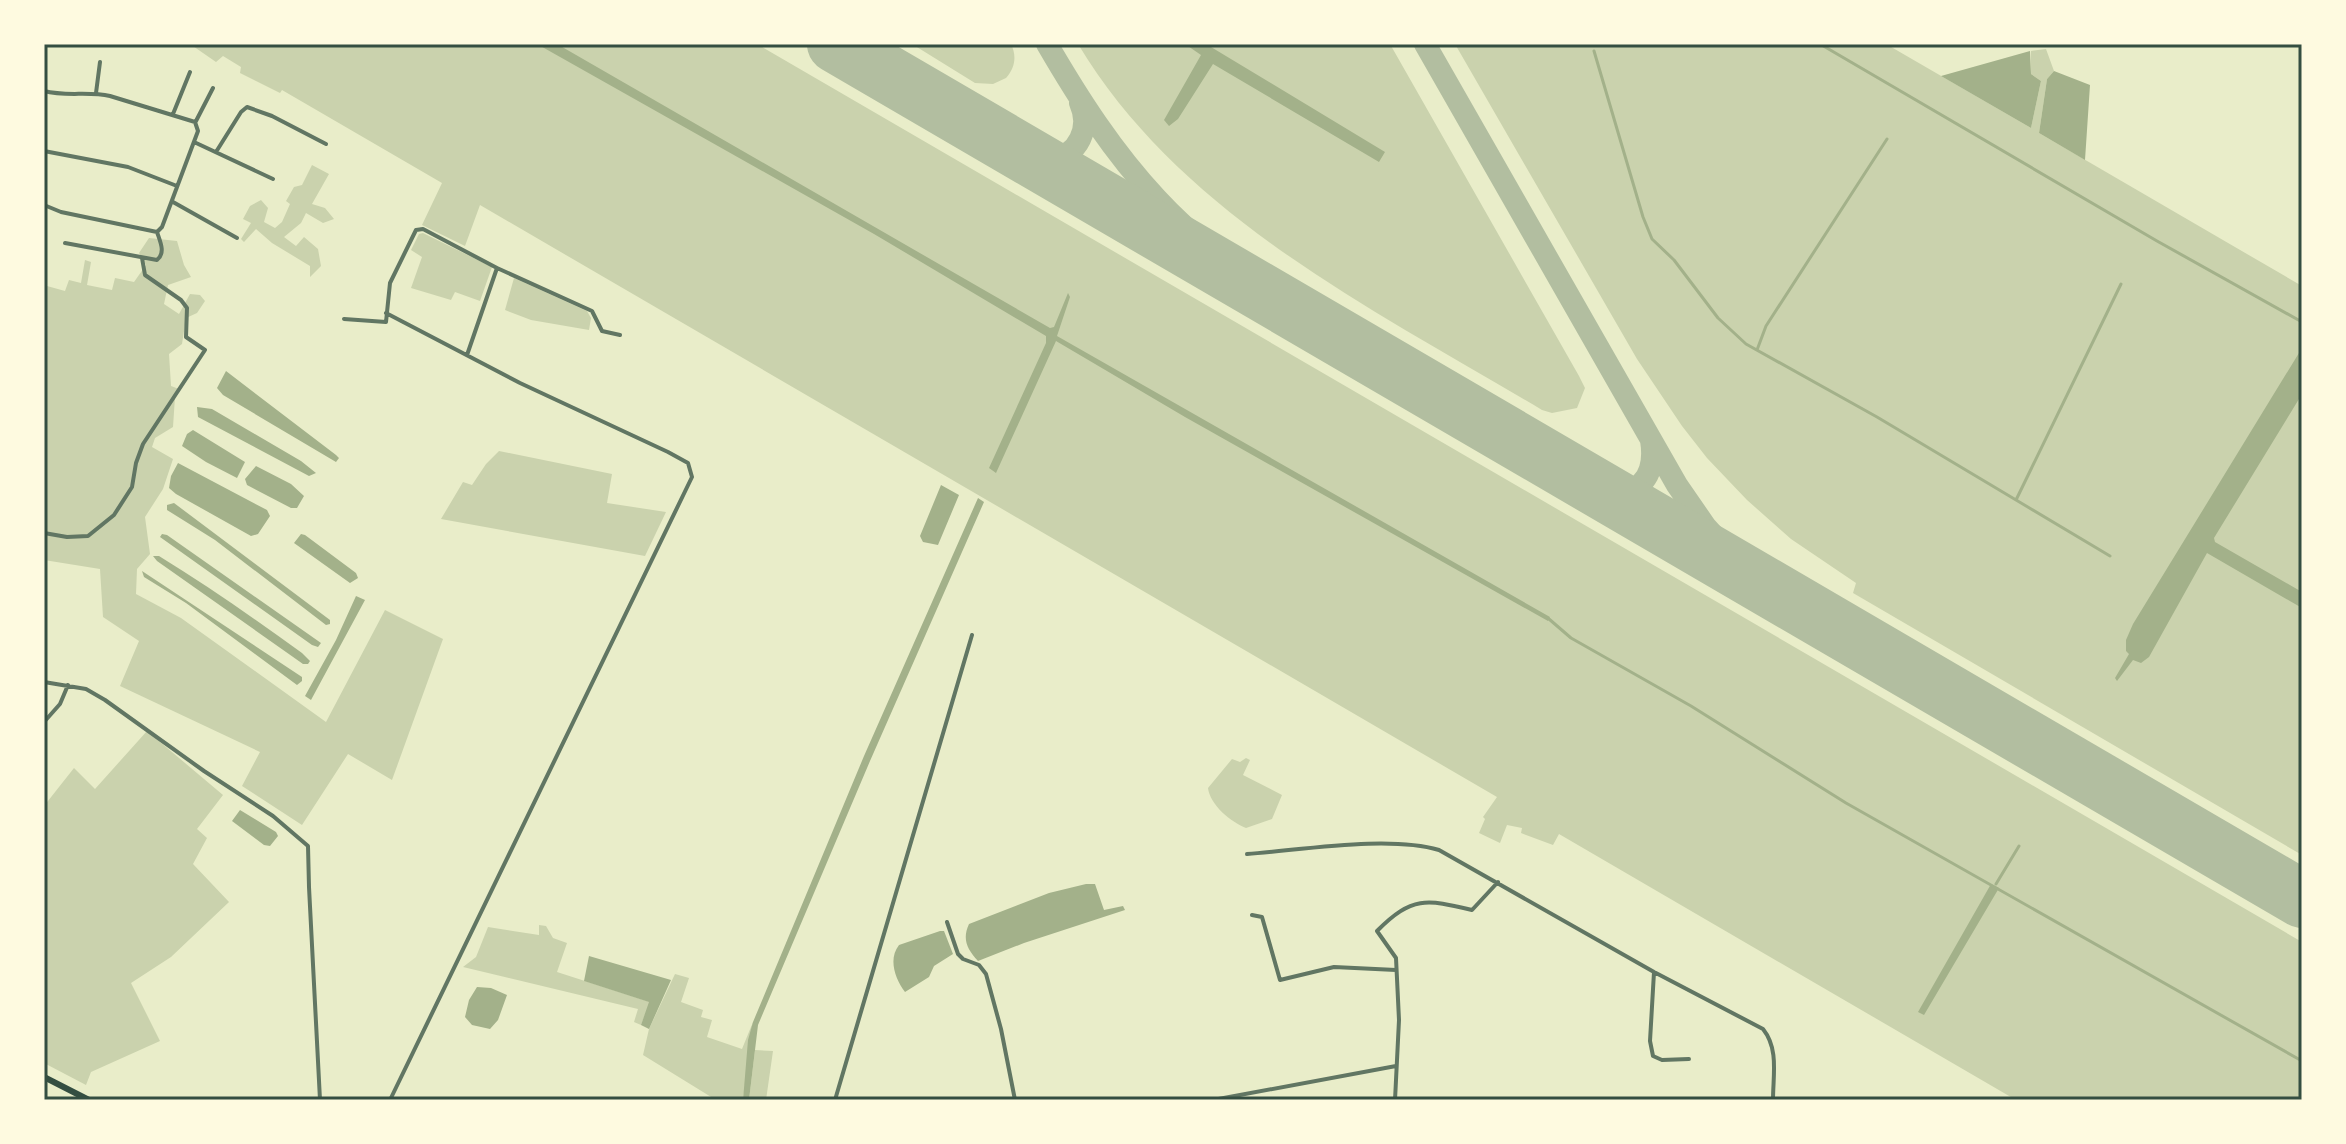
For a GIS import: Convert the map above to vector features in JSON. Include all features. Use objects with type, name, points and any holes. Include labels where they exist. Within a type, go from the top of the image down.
[{"type":"main road","points":[[44,1077],[89,1100]]},
{"type":"street","points":[[96,93],[100,62]]},
{"type":"street","points":[[172,115],[190,72]]},
{"type":"street","points":[[157,232],[162,227],[198,131],[195,122],[213,88]]},
{"type":"street","points":[[44,91],[60,96],[96,93],[195,122]]},
{"type":"street","points":[[216,152],[241,112],[252,107],[326,144]]},
{"type":"street","points":[[194,142],[273,179]]},
{"type":"street","points":[[44,151],[128,167],[177,186]]},
{"type":"street","points":[[172,202],[237,238]]},
{"type":"street","points":[[44,205],[61,212],[157,232]]},
{"type":"street","points":[[344,319],[386,322],[390,283],[416,230],[423,229],[497,268],[572,300],[592,311],[602,331],[620,335]]},
{"type":"street","points":[[65,243],[157,260],[162,247],[157,232]]},
{"type":"street","points":[[44,533],[67,537],[88,536],[114,515],[132,487],[143,444],[205,350],[186,337],[187,308],[181,300],[145,275],[142,258]]},
{"type":"street","points":[[467,355],[497,268]]},
{"type":"street","points":[[386,313],[688,463],[692,477],[390,1100]]},
{"type":"street","points":[[835,1100],[972,635]]},
{"type":"street","points":[[44,682],[86,689],[105,700],[273,816],[308,846],[320,1100]]},
{"type":"street","points":[[44,722],[60,704],[68,685]]},
{"type":"street","points":[[1247,854],[1393,843],[1439,850],[1654,972],[1763,1029],[1771,1040],[1774,1052],[1773,1100]]},
{"type":"street","points":[[1395,1100],[1399,1020],[1396,958],[1377,931],[1398,909],[1432,900],[1472,910],[1498,882]]},
{"type":"street","points":[[1252,915],[1262,917],[1280,980],[1334,967],[1396,970]]},
{"type":"street","points":[[947,922],[958,954],[979,965],[986,974],[1015,1100]]},
{"type":"street","points":[[1654,972],[1650,1041],[1653,1056],[1662,1060],[1689,1059]]},
{"type":"street","points":[[1213,1100],[1396,1066]]},
{"type":"shaded area","points":[[190,44],[757,44],[2302,942],[2302,1100],[2016,1100],[1559,834],[1553,845],[1521,833],[1522,828],[1507,825],[1500,843],[1479,833],[1485,819],[1483,817],[1497,797],[480,205],[465,246],[422,225],[442,183],[282,90],[280,93],[240,73],[241,67],[223,56],[216,62]]},
{"type":"shaded area","points":[[537,44],[557,44],[1050,328],[1054,327],[1068,293],[1070,297],[1057,336],[1550,617],[1548,621],[1056,341],[996,473],[989,468],[1046,343],[1046,336],[874,234]]},
{"type":"shaded area","points":[[912,44],[1011,44],[1014,62],[1006,78],[993,84],[975,83]]},
{"type":"shaded area","points":[[1078,44],[1390,44],[1579,376],[1585,388],[1577,408],[1552,413],[1542,410],[1349,296],[1286,254],[1226,209],[1171,160],[1121,105]]},
{"type":"shaded area","points":[[1185,44],[1206,44],[1385,152],[1379,162],[1213,64],[1178,119],[1169,126],[1164,120],[1201,55]]},
{"type":"shaded area","points":[[1455,44],[1886,44],[2031,128],[2041,81],[2031,74],[2031,51],[2046,49],[2054,71],[2047,79],[2039,133],[2302,286],[2302,855],[1853,593],[1856,583],[1791,539],[1747,500],[1682,426],[1637,359]]},
{"type":"shaded area","points":[[2030,51],[2031,74],[2041,81],[2031,128],[1941,76]]},
{"type":"shaded area","points":[[2054,71],[2090,85],[2085,160],[2039,133],[2047,79]]},
{"type":"shaded area","points":[[312,165],[329,174],[312,204],[325,208],[334,219],[323,223],[306,213],[301,223],[284,237],[296,246],[304,237],[318,249],[321,266],[310,277],[310,266],[272,243],[256,229],[244,242],[241,239],[251,223],[243,219],[250,206],[261,200],[268,208],[264,222],[275,228],[282,222],[290,204],[286,201],[294,187],[302,185]]},
{"type":"shaded area","points":[[423,233],[492,267],[480,301],[455,292],[451,300],[411,288],[422,257],[411,250],[419,234]]},
{"type":"shaded area","points":[[149,238],[177,241],[191,277],[168,285],[164,304],[179,314],[190,294],[200,295],[205,301],[197,313],[186,318],[182,344],[169,354],[171,386],[179,389],[175,397],[173,427],[155,438],[152,447],[173,459],[163,489],[145,517],[150,554],[137,569],[136,594],[181,618],[326,722],[385,610],[443,639],[392,780],[348,754],[302,825],[242,786],[260,752],[120,686],[139,641],[103,617],[100,569],[44,560],[44,280],[47,286],[65,291],[69,280],[81,283],[85,260],[91,262],[87,285],[112,290],[115,278],[134,282],[146,265],[139,253]]},
{"type":"shaded area","points":[[514,278],[587,311],[591,318],[589,330],[531,320],[505,310]]},
{"type":"shaded area","points":[[2302,348],[2302,394],[2214,538],[2215,542],[2302,592],[2302,608],[2207,553],[2149,657],[2141,663],[2133,660],[2117,681],[2115,678],[2129,654],[2126,640],[2133,624]]},
{"type":"shaded area","points":[[226,371],[336,455],[339,458],[336,462],[223,395],[217,388]]},
{"type":"shaded area","points":[[197,407],[212,409],[316,473],[309,476],[198,417]]},
{"type":"shaded area","points":[[193,430],[245,462],[237,478],[182,446],[187,434]]},
{"type":"shaded area","points":[[499,451],[612,474],[607,503],[666,512],[645,556],[441,519],[463,482],[472,485]]},
{"type":"shaded area","points":[[178,463],[267,510],[270,516],[258,534],[251,536],[169,488]]},
{"type":"shaded area","points":[[256,466],[291,484],[304,496],[297,508],[291,508],[247,485],[245,479]]},
{"type":"shaded area","points":[[941,485],[959,495],[938,545],[923,542],[920,536]]},
{"type":"shaded area","points":[[978,498],[984,502],[758,1025],[749,1100],[743,1100],[748,1040],[753,1022],[864,756]]},
{"type":"shaded area","points":[[174,503],[330,620],[330,624],[326,625],[215,540],[167,510],[167,505]]},
{"type":"shaded area","points":[[162,534],[321,643],[318,647],[312,645],[160,537]]},
{"type":"shaded area","points":[[301,534],[356,573],[358,578],[350,583],[294,543]]},
{"type":"shaded area","points":[[153,556],[159,556],[249,615],[302,653],[310,661],[308,664],[303,664]]},
{"type":"shaded area","points":[[142,571],[302,677],[302,681],[297,685],[186,603],[144,577]]},
{"type":"shaded area","points":[[356,596],[365,600],[311,700],[305,696]]},
{"type":"shaded area","points":[[147,731],[223,795],[197,829],[207,838],[193,864],[229,902],[171,957],[131,983],[160,1041],[91,1072],[86,1085],[44,1063],[44,806],[74,768],[95,789]]},
{"type":"shaded area","points":[[1246,758],[1250,760],[1243,775],[1282,795],[1272,819],[1246,828],[1222,812],[1208,788],[1232,759],[1240,762]]},
{"type":"shaded area","points":[[240,810],[276,832],[278,836],[270,846],[264,845],[232,821]]},
{"type":"shaded area","points":[[1095,884],[1104,910],[1123,906],[1125,910],[978,961],[968,948],[966,934],[969,924],[1049,893]]},
{"type":"shaded area","points":[[1991,884],[1999,888],[1924,1015],[1918,1012]]},
{"type":"shaded area","points":[[539,925],[546,926],[553,938],[567,943],[557,972],[650,1002],[641,1025],[634,1022],[638,1009],[463,967],[476,957],[488,927],[539,935]]},
{"type":"shaded area","points":[[944,931],[953,954],[934,966],[929,977],[905,992],[894,969],[894,956],[899,945]]},
{"type":"shaded area","points":[[589,956],[671,980],[649,1029],[641,1025],[649,1002],[584,981]]},
{"type":"shaded area","points":[[675,974],[689,978],[681,1002],[703,1010],[701,1017],[712,1020],[707,1037],[742,1049],[753,1022],[743,1100],[716,1100],[643,1055],[649,1029]]},
{"type":"shaded area","points":[[477,987],[491,988],[507,995],[498,1020],[490,1029],[472,1025],[465,1017],[469,1000]]},
{"type":"shaded area","points":[[755,1050],[773,1051],[766,1100],[749,1100]]},
{"type":"waterway","points":[[1820,44],[2302,322]]},
{"type":"waterway","points":[[1594,51],[1652,239],[1674,260],[1718,318],[1746,344],[1877,417],[2110,556]]},
{"type":"waterway","points":[[1757,350],[1766,326],[1887,139]]},
{"type":"waterway","points":[[2016,500],[2121,284]]},
{"type":"waterway","points":[[1549,619],[1571,638],[1691,706],[1846,803],[2302,1061]]},
{"type":"waterway","points":[[1996,884],[2019,846]]},
{"type":"taxiway","points":[[1047,44],[1098,124],[1157,199],[1200,240],[1279,302]]},
{"type":"taxiway","points":[[1425,44],[1677,485],[1706,527],[1753,579]]},
{"type":"taxiway","points":[[1024,154],[1048,159],[1069,152],[1083,130],[1080,103]]},
{"type":"taxiway","points":[[1597,488],[1623,492],[1641,484],[1651,466],[1651,440]]},
{"type":"runway","points":[[836,44],[2302,899]]}]
